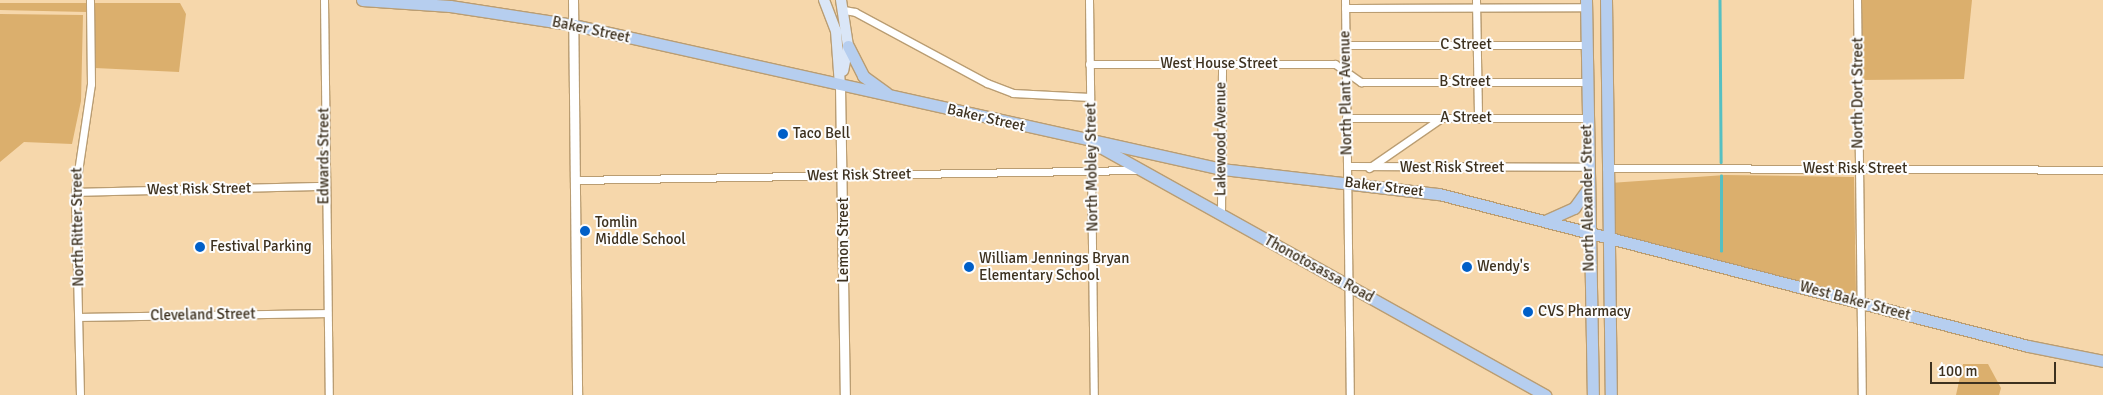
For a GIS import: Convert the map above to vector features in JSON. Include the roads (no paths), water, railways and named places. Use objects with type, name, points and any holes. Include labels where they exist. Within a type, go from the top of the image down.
[{"type":"main road","name":"Baker Street","points":[[362,0],[450,6],[574,25],[889,95],[1093,143],[1222,169],[1348,182],[1439,194],[1548,220],[1608,237]]},
{"type":"main road","points":[[824,0],[836,31],[840,85]]},
{"type":"main road","points":[[830,0],[843,5]]},
{"type":"main road","name":"North Alexander Street","points":[[1606,0],[1606,168],[1611,395]]},
{"type":"main road","name":"North Alexander Street","points":[[1586,3],[1588,231],[1593,395]]},
{"type":"main road","points":[[836,31],[843,5]]},
{"type":"main road","points":[[840,85],[848,46],[843,5]]},
{"type":"main road","points":[[848,46],[863,76],[889,95]]},
{"type":"main road","name":"Thonotosassa Road","points":[[1093,143],[1545,395]]},
{"type":"main road","points":[[1548,220],[1574,208],[1588,190]]},
{"type":"main road","name":"West Baker Street","points":[[1608,237],[1860,303],[2103,361]]},
{"type":"street","name":"North Ritter Street","points":[[80,395],[80,317],[74,192],[90,93],[90,0]]},
{"type":"street","name":"Edwards Street","points":[[324,0],[324,186],[329,395]]},
{"type":"street","points":[[573,0],[577,395]]},
{"type":"street","name":"North Mobley Street","points":[[1089,0],[1090,96],[1094,171],[1094,395]]},
{"type":"street","name":"North Plant Avenue","points":[[1345,0],[1350,395]]},
{"type":"street","name":"North Dort Street","points":[[1857,0],[1862,395]]},
{"type":"street","points":[[1345,8],[1586,3]]},
{"type":"street","points":[[1476,4],[1478,118]]},
{"type":"street","points":[[843,5],[1004,90],[1037,96],[1090,96]]},
{"type":"street","name":"C Street","points":[[1345,45],[1587,45]]},
{"type":"street","name":"West House Street","points":[[1090,64],[1335,64],[1346,72]]},
{"type":"street","name":"Lakewood Avenue","points":[[1221,214],[1222,64]]},
{"type":"street","name":"B Street","points":[[1346,72],[1361,82],[1587,82]]},
{"type":"street","name":"Lemon Street","points":[[840,85],[844,175],[845,395]]},
{"type":"street","name":"A Street","points":[[1346,118],[1587,118]]},
{"type":"street","points":[[1369,168],[1441,118]]},
{"type":"street","name":"West Risk Street","points":[[1347,166],[1369,168],[1588,167]]},
{"type":"street","name":"West Risk Street","points":[[1606,168],[2103,170]]},
{"type":"street","name":"West Risk Street","points":[[576,180],[1141,170]]},
{"type":"street","name":"West Risk Street","points":[[74,192],[324,186]]},
{"type":"street","name":"Cleveland Street","points":[[80,317],[327,313]]},
{"type":"waterway","points":[[1720,0],[1721,162]]},
{"type":"waterway","points":[[1721,176],[1721,251]]},
{"type":"place","name":"Taco Bell","points":[[783,134]]},
{"type":"place","name":"Tomlin Middle School","points":[[585,231]]},
{"type":"place","name":"Festival Parking","points":[[200,247]]},
{"type":"place","name":"William Jennings Bryan Elementary School","points":[[969,267]]},
{"type":"place","name":"Wendy's","points":[[1467,267]]},
{"type":"place","name":"CVS Pharmacy","points":[[1528,312]]}]
